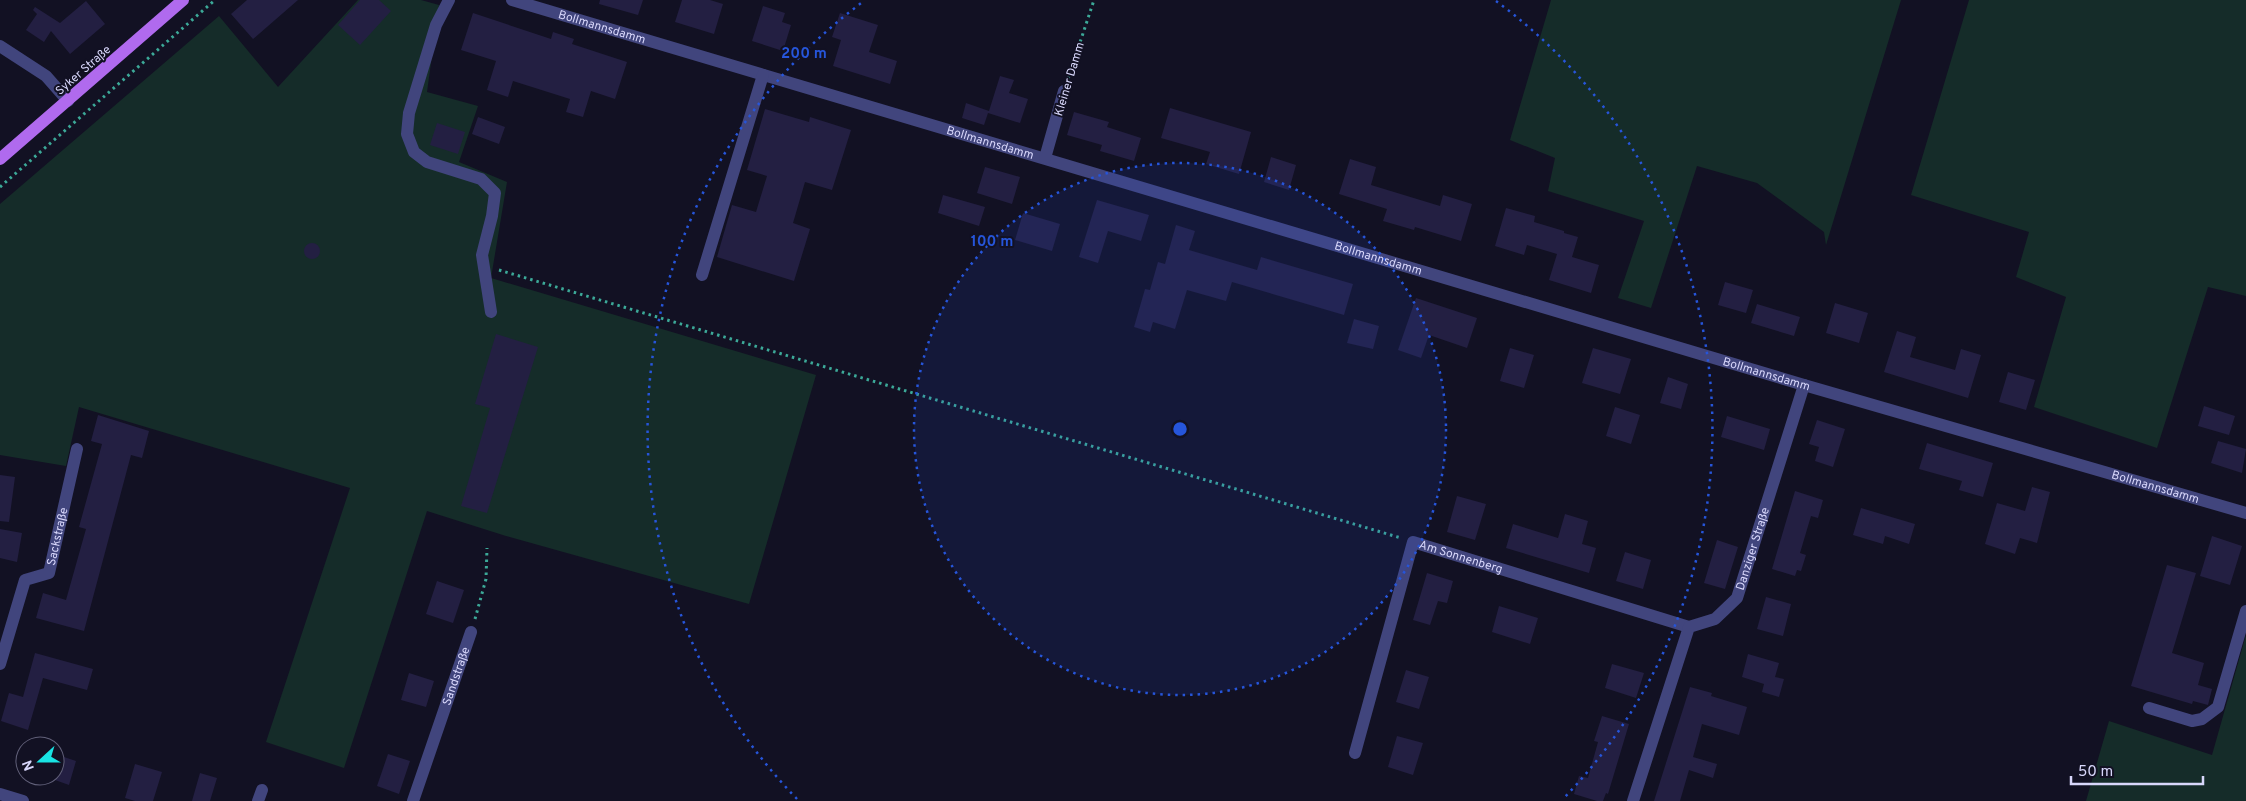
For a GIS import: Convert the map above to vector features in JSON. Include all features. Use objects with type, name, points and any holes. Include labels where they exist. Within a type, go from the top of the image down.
[{"type":"main road","name":"Syker Straße","points":[[0,159],[183,0]]},
{"type":"street","points":[[449,0],[436,25],[409,113],[407,134],[414,152],[427,162],[481,179],[495,193],[492,216],[482,254],[491,312]]},
{"type":"street","name":"Bollmannsdamm","points":[[512,0],[1045,158],[1282,231],[2246,513]]},
{"type":"street","points":[[0,46],[46,76],[68,101]]},
{"type":"street","points":[[702,276],[763,74]]},
{"type":"street","name":"Kleiner Damm","points":[[1045,158],[1064,91]]},
{"type":"street","name":"Danziger Straße","points":[[1689,627],[1715,619],[1737,598],[1804,385]]},
{"type":"street","name":"Sackstraße","points":[[0,664],[24,580],[49,573],[77,449]]},
{"type":"street","name":"Am Sonnenberg","points":[[1355,753],[1413,542],[1689,627]]},
{"type":"street","points":[[2149,708],[2192,721],[2202,719],[2218,707],[2246,611]]},
{"type":"street","points":[[1633,801],[1689,627]]},
{"type":"street","name":"Sandstraße","points":[[413,801],[472,632]]},
{"type":"street","points":[[0,794],[22,801]]},
{"type":"path","points":[[0,187],[215,0]]},
{"type":"path","name":"Kleiner Damm","points":[[1064,91],[1094,0]]},
{"type":"path","points":[[484,266],[1413,542]]},
{"type":"path","name":"Sandstraße","points":[[472,632],[486,579],[487,548]]},
{"type":"green space","points":[[358,0],[421,0],[439,5],[427,92],[478,106],[459,162],[507,182],[491,278],[816,375],[749,604],[506,536],[427,511],[344,768],[266,742],[350,488],[79,407],[66,466],[0,455],[0,204],[219,16],[278,87]]},
{"type":"green space","points":[[1551,0],[1901,0],[1826,245],[1824,232],[1757,183],[1697,166],[1651,308],[1618,298],[1644,221],[1548,191],[1555,158],[1510,140]]},
{"type":"green space","points":[[1969,0],[2246,0],[2246,296],[2208,287],[2157,448],[2034,407],[2066,297],[2016,277],[2029,232],[1911,195]]},
{"type":"green space","points":[[2246,635],[2246,801],[2086,801],[2109,721],[2212,755]]},
{"type":"building","points":[[247,0],[298,0],[253,39],[231,14]]},
{"type":"building","points":[[360,0],[379,0],[391,11],[360,45],[338,25]]},
{"type":"building","points":[[600,0],[643,0],[638,15],[599,4]]},
{"type":"building","points":[[682,0],[710,0],[723,4],[714,34],[675,22]]},
{"type":"building","points":[[86,1],[105,24],[70,54],[51,31],[44,42],[26,30],[37,14],[33,10],[35,7],[60,23]]},
{"type":"building","points":[[763,6],[785,13],[782,22],[791,25],[783,51],[752,41]]},
{"type":"building","points":[[473,13],[551,39],[553,32],[574,39],[572,44],[627,62],[615,99],[591,91],[583,117],[566,112],[570,99],[513,81],[508,97],[487,90],[496,61],[461,50]]},
{"type":"building","points":[[840,13],[878,25],[869,52],[897,61],[890,84],[833,66],[841,40],[832,37]]},
{"type":"building","points":[[1000,76],[1014,80],[1009,93],[1028,99],[1020,123],[988,113],[984,125],[962,118],[966,103],[989,111]]},
{"type":"building","points":[[1170,108],[1251,132],[1239,174],[1206,164],[1210,152],[1161,138]]},
{"type":"building","points":[[765,109],[809,122],[810,117],[851,130],[832,190],[805,182],[793,223],[810,229],[794,281],[717,257],[732,205],[756,212],[767,176],[747,170]]},
{"type":"building","points":[[1074,112],[1109,122],[1107,127],[1141,138],[1134,161],[1100,151],[1102,145],[1067,135]]},
{"type":"building","points":[[478,117],[505,127],[499,144],[472,134]]},
{"type":"building","points":[[437,123],[465,132],[458,154],[430,145]]},
{"type":"building","points":[[1271,157],[1296,165],[1289,190],[1264,182]]},
{"type":"building","points":[[1350,159],[1376,167],[1371,185],[1440,206],[1443,195],[1472,204],[1461,241],[1415,227],[1414,230],[1383,221],[1387,209],[1339,194]]},
{"type":"building","points":[[985,167],[1020,177],[1012,204],[977,193]]},
{"type":"building","points":[[943,195],[985,207],[979,226],[938,213]]},
{"type":"building","points":[[1097,200],[1149,215],[1141,241],[1108,231],[1098,263],[1079,257]]},
{"type":"building","points":[[1506,208],[1535,216],[1534,222],[1578,237],[1572,257],[1599,265],[1591,293],[1549,280],[1557,254],[1527,245],[1524,255],[1495,246]]},
{"type":"building","points":[[1023,213],[1060,224],[1052,251],[1015,240]]},
{"type":"building","points":[[1176,225],[1195,231],[1189,250],[1257,270],[1261,257],[1353,284],[1344,315],[1232,282],[1226,301],[1187,290],[1175,329],[1153,322],[1150,332],[1134,327],[1145,289],[1150,290],[1158,262],[1165,264]]},
{"type":"building","points":[[312,243],[318,245],[320,251],[318,257],[312,259],[306,257],[304,251],[306,245]]},
{"type":"building","points":[[1725,282],[1753,290],[1746,313],[1718,305]]},
{"type":"building","points":[[1416,298],[1477,318],[1467,348],[1429,335],[1421,358],[1398,350]]},
{"type":"building","points":[[1835,303],[1868,313],[1859,343],[1826,333]]},
{"type":"building","points":[[1757,304],[1800,317],[1794,336],[1751,323]]},
{"type":"building","points":[[1354,319],[1379,326],[1373,349],[1347,343]]},
{"type":"building","points":[[1897,331],[1916,337],[1910,357],[1955,370],[1961,349],[1981,355],[1968,398],[1884,372]]},
{"type":"building","points":[[496,334],[538,347],[487,513],[461,506],[490,408],[475,404]]},
{"type":"building","points":[[1510,348],[1534,355],[1524,388],[1500,381]]},
{"type":"building","points":[[1593,348],[1631,359],[1620,394],[1582,383]]},
{"type":"building","points":[[2008,372],[2035,380],[2026,410],[1999,402]]},
{"type":"building","points":[[1668,377],[1688,384],[1681,409],[1660,403]]},
{"type":"building","points":[[2204,406],[2235,416],[2229,435],[2198,426]]},
{"type":"building","points":[[1615,407],[1640,415],[1631,444],[1606,436]]},
{"type":"building","points":[[98,415],[149,431],[142,458],[131,455],[84,631],[36,618],[43,593],[66,600],[86,529],[79,527],[102,444],[91,441]]},
{"type":"building","points":[[1727,416],[1770,429],[1764,450],[1721,437]]},
{"type":"building","points":[[1817,420],[1845,429],[1833,467],[1815,461],[1819,447],[1809,444]]},
{"type":"building","points":[[2218,441],[2246,449],[2242,473],[2211,463]]},
{"type":"building","points":[[1927,443],[1993,463],[1983,497],[1959,490],[1962,481],[1919,469]]},
{"type":"building","points":[[0,475],[15,477],[9,522],[0,521]]},
{"type":"building","points":[[2032,487],[2050,492],[2037,543],[2020,538],[2015,554],[1985,544],[1997,503],[2025,511]]},
{"type":"building","points":[[1795,491],[1823,500],[1818,518],[1811,516],[1800,553],[1806,555],[1801,571],[1797,570],[1795,576],[1772,569]]},
{"type":"building","points":[[1457,496],[1486,504],[1475,540],[1447,532]]},
{"type":"building","points":[[1861,508],[1915,524],[1909,544],[1885,536],[1883,544],[1853,535]]},
{"type":"building","points":[[1565,514],[1588,521],[1582,544],[1596,548],[1589,573],[1506,548],[1513,524],[1558,538]]},
{"type":"building","points":[[0,529],[22,533],[17,562],[0,558]]},
{"type":"building","points":[[2212,536],[2242,546],[2230,585],[2200,576]]},
{"type":"building","points":[[1717,540],[1738,547],[1725,589],[1704,583]]},
{"type":"building","points":[[1625,552],[1651,560],[1643,589],[1616,581]]},
{"type":"building","points":[[2167,565],[2196,573],[2172,653],[2204,663],[2198,685],[2212,689],[2208,705],[2193,701],[2192,704],[2131,686]]},
{"type":"building","points":[[1427,573],[1453,581],[1447,603],[1438,601],[1430,625],[1413,620]]},
{"type":"building","points":[[437,581],[464,590],[453,623],[426,614]]},
{"type":"building","points":[[1766,597],[1791,604],[1783,636],[1757,629]]},
{"type":"building","points":[[1499,606],[1538,618],[1530,644],[1492,632]]},
{"type":"building","points":[[35,653],[93,669],[87,690],[43,678],[28,730],[1,721],[9,693],[23,697]]},
{"type":"building","points":[[1748,654],[1779,663],[1775,677],[1784,679],[1779,697],[1762,692],[1764,684],[1742,677]]},
{"type":"building","points":[[1612,664],[1644,673],[1636,698],[1605,688]]},
{"type":"building","points":[[1406,670],[1429,677],[1419,709],[1396,702]]},
{"type":"building","points":[[409,673],[434,681],[426,707],[401,700]]},
{"type":"building","points":[[1690,687],[1712,693],[1711,696],[1747,707],[1739,735],[1702,724],[1693,757],[1717,764],[1713,778],[1689,770],[1680,801],[1654,801]]},
{"type":"building","points":[[1602,716],[1629,724],[1608,794],[1606,793],[1603,801],[1597,801],[1574,794],[1579,776],[1588,778],[1598,742],[1594,741]]},
{"type":"building","points":[[1397,736],[1423,743],[1413,775],[1388,767]]},
{"type":"building","points":[[388,754],[410,761],[399,794],[377,786]]},
{"type":"building","points":[[65,757],[76,761],[69,785],[65,784]]},
{"type":"building","points":[[135,764],[162,772],[153,801],[135,801],[125,798]]},
{"type":"building","points":[[200,773],[217,778],[210,801],[192,801]]}]
